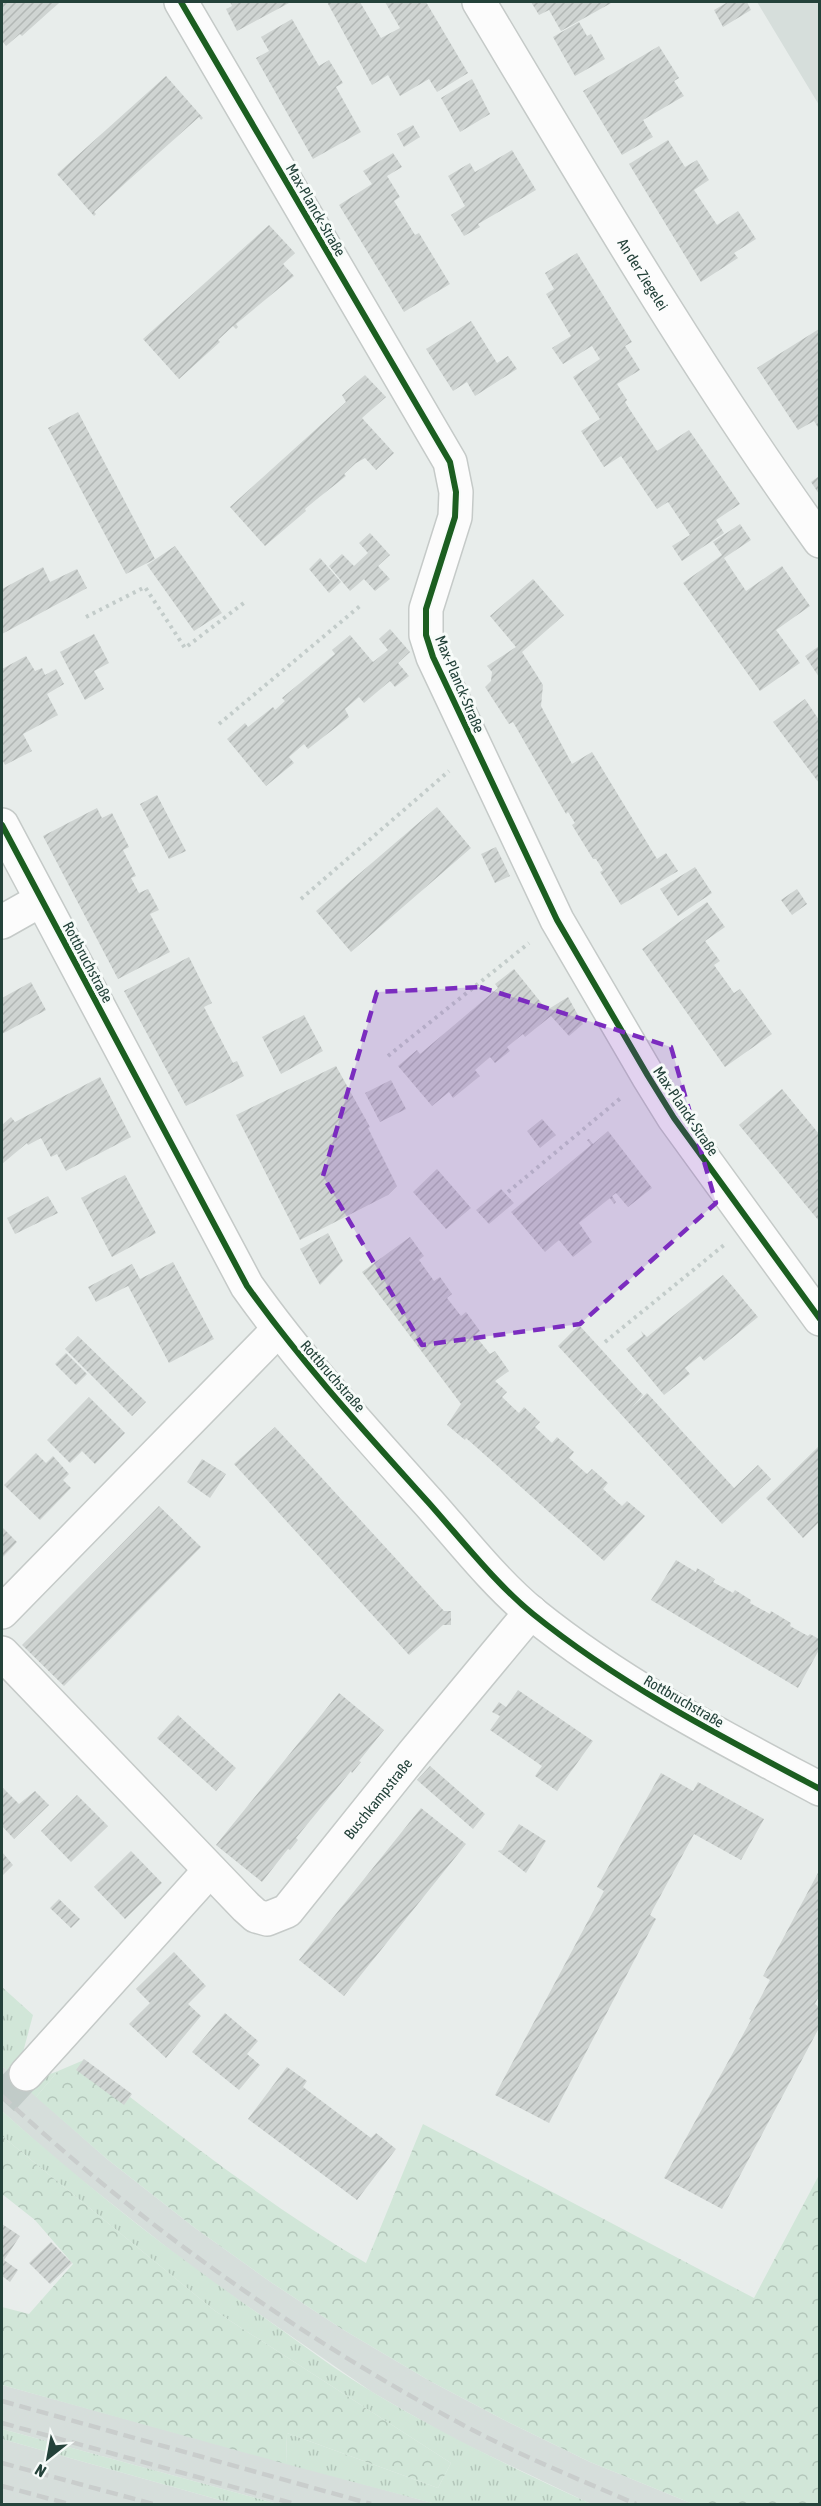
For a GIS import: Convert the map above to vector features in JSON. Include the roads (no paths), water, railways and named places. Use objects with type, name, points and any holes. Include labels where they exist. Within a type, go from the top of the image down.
[{"type":"street","name":"Max-Planck-Straße","points":[[182,2],[450,462],[456,492],[455,517],[426,609],[426,634],[432,657],[557,920],[674,1118],[819,1319]]},
{"type":"street","name":"An der Ziegelei","points":[[479,2],[619,235],[773,475],[819,541]]},
{"type":"street","name":"Rottbruchstraße","points":[[2,825],[247,1286],[278,1330],[439,1514],[531,1612],[588,1656],[665,1706],[818,1786]]},
{"type":"street","points":[[2,922],[41,900]]},
{"type":"street","points":[[2,1612],[278,1330]]},
{"type":"street","name":"Buschkampstraße","points":[[2,1653],[210,1870],[256,1916],[267,1919],[287,1911],[412,1754],[531,1612]]},
{"type":"street","points":[[26,2074],[210,1870]]},
{"type":"tunnel","points":[[2,2100],[26,2074]]},
{"type":"railway","points":[[2,2096],[109,2189],[165,2233],[222,2275],[340,2354],[484,2436],[636,2504]]},
{"type":"railway","points":[[2,2401],[371,2504]]},
{"type":"railway","points":[[2,2423],[295,2504]]},
{"type":"railway","points":[[2,2463],[153,2504]]},
{"type":"railway","points":[[2,2486],[69,2504]]}]
